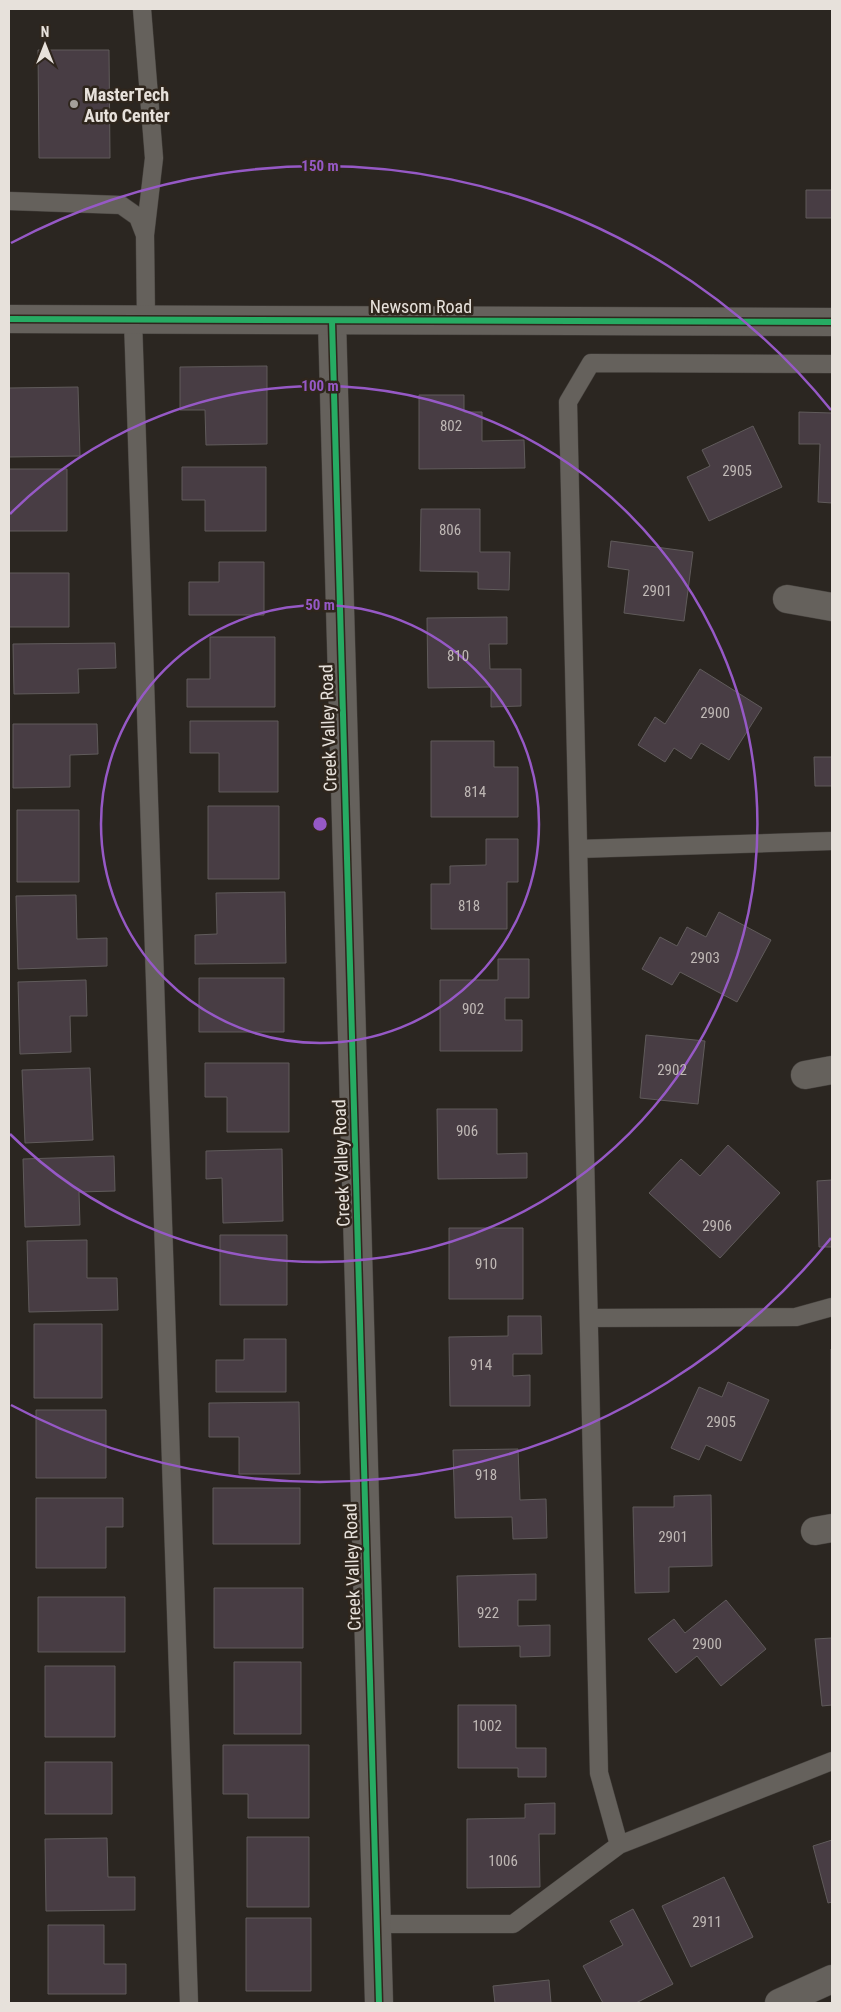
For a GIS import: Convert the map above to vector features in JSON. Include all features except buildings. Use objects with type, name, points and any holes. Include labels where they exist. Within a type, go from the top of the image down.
[{"type":"street","name":"Newsom Road","points":[[9,319],[832,322]]},
{"type":"street","name":"Creek Valley Road","points":[[332,321],[379,2003]]},
{"type":"street","points":[[788,599],[832,607]]},
{"type":"street","points":[[805,1075],[832,1070]]},
{"type":"street","points":[[779,2003],[832,1979]]},
{"type":"lane","points":[[142,9],[154,158],[145,234],[139,320],[189,2003]]},
{"type":"lane","points":[[9,201],[121,205],[138,217],[145,234]]},
{"type":"lane","points":[[619,1845],[599,1773],[568,402],[592,363],[832,364]]},
{"type":"lane","points":[[578,849],[832,841]]},
{"type":"lane","points":[[589,1318],[796,1316],[832,1307]]},
{"type":"lane","points":[[377,1924],[513,1924],[619,1845],[832,1760]]},
{"type":"cycle path","points":[[9,319],[832,322]]},
{"type":"cycle path","points":[[332,321],[379,2003]]},
{"type":"place","name":"MasterTech Auto Center","points":[[74,104]]}]
